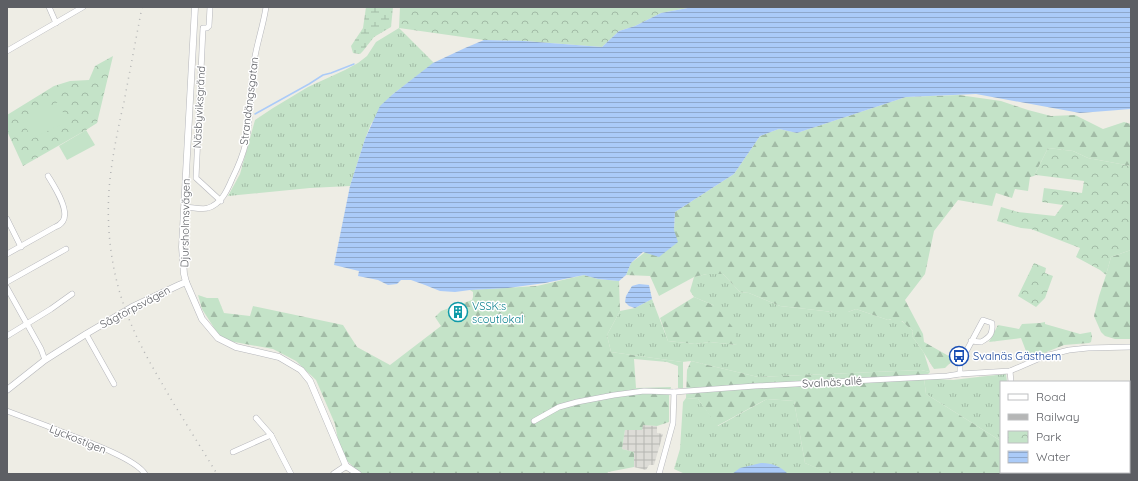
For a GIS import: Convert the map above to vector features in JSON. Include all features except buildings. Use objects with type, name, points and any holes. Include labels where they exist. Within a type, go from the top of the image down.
[{"type":"street","points":[[49,7],[56,23]]},
{"type":"street","points":[[7,51],[83,7]]},
{"type":"street","name":"Djursholmsvägen","points":[[195,7],[182,247],[186,282],[202,319],[218,338],[236,348],[279,357],[301,370],[310,381],[346,466]]},
{"type":"street","name":"Näsbyviksgränd","points":[[210,7],[209,26],[207,28],[203,28],[196,178],[220,201]]},
{"type":"street","name":"Strandängsgatan","points":[[220,201],[230,184],[240,161],[246,141],[255,51],[261,33],[266,7]]},
{"type":"street","points":[[7,254],[61,224],[64,220],[65,214],[62,202],[48,176]]},
{"type":"street","points":[[184,207],[207,209],[220,201]]},
{"type":"street","points":[[7,219],[21,247]]},
{"type":"street","points":[[7,282],[66,249]]},
{"type":"street","name":"Sågtorpsvägen","points":[[7,390],[45,360],[86,334],[132,308],[186,282]]},
{"type":"street","points":[[7,288],[42,349],[45,360]]},
{"type":"street","points":[[7,336],[28,324],[72,294]]},
{"type":"street","points":[[960,374],[960,363],[971,341],[983,320],[992,323],[992,329],[989,337],[981,342],[971,341]]},
{"type":"street","points":[[86,334],[114,384]]},
{"type":"street","name":"Svalnäs allé","points":[[534,421],[559,407],[584,400],[644,391],[674,392],[763,385],[947,376],[1010,371],[1045,356],[1069,350],[1088,348],[1131,348]]},
{"type":"street","points":[[1010,371],[1011,381]]},
{"type":"street","points":[[659,474],[673,423],[674,392]]},
{"type":"street","name":"Lyckostigen","points":[[7,411],[84,440],[120,456],[136,464],[145,474]]},
{"type":"street","points":[[256,418],[271,435],[291,474]]},
{"type":"street","points":[[233,452],[271,435]]},
{"type":"street","points":[[334,474],[346,466],[358,474]]},
{"type":"shaded area","points":[[642,425],[657,426],[657,433],[663,434],[654,465],[649,465],[646,470],[634,467],[634,452],[622,449],[625,430],[642,430]]},
{"type":"green space","points":[[366,7],[393,7],[391,27],[374,37],[360,54],[353,53],[351,46],[363,28]]},
{"type":"green space","points":[[400,7],[693,7],[661,13],[635,26],[619,31],[602,47],[524,41],[484,40],[399,28]]},
{"type":"green space","points":[[399,28],[434,63],[393,94],[371,124],[350,186],[310,188],[228,196],[240,174],[255,120],[308,87],[358,63],[367,56],[376,42]]},
{"type":"green space","points":[[113,56],[97,123],[23,166],[7,131],[7,115],[54,86],[70,81],[89,80],[95,66]]},
{"type":"green space","points":[[959,95],[1001,101],[1051,116],[1075,115],[1103,129],[1124,122],[1131,124],[1131,166],[1088,158],[1073,151],[1048,148],[1034,176],[1030,177],[1028,191],[1015,189],[1012,198],[996,193],[992,206],[958,200],[934,231],[925,274],[905,300],[923,334],[924,342],[954,359],[945,368],[934,369],[912,336],[913,331],[902,321],[897,323],[891,319],[888,320],[856,309],[848,312],[833,312],[780,306],[749,293],[740,292],[723,274],[707,274],[694,277],[659,296],[650,276],[626,275],[631,263],[674,230],[675,212],[734,174],[760,136],[779,129],[797,133],[906,97]]},
{"type":"green space","points":[[58,102],[67,121],[32,139],[22,120]]},
{"type":"green space","points":[[86,130],[95,145],[67,160],[59,146]]},
{"type":"green space","points":[[1048,148],[1073,151],[1088,158],[1131,166],[1131,250],[1111,257],[1106,275],[1100,270],[1076,257],[1080,248],[1031,229],[1021,228],[997,221],[1001,207],[1018,212],[1055,216],[1063,205],[1042,202],[1044,188],[1082,193],[1084,181],[1034,176]]},
{"type":"green space","points":[[1131,250],[1131,339],[1115,339],[1105,336],[1101,332],[1094,316],[1111,257]]},
{"type":"green space","points":[[1034,263],[1046,268],[1045,273],[1053,276],[1045,298],[1036,307],[1018,296]]},
{"type":"green space","points":[[707,274],[723,274],[740,292],[749,293],[780,306],[833,312],[848,312],[856,309],[888,320],[899,320],[905,323],[913,331],[912,336],[924,353],[930,372],[921,370],[758,377],[691,361],[682,362],[611,352],[607,335],[620,311],[635,308],[652,299],[668,341],[695,344],[710,342],[737,345],[713,305],[694,297],[690,291],[694,277]]},
{"type":"green space","points":[[584,275],[598,279],[619,281],[620,311],[607,335],[611,352],[683,361],[683,388],[678,388],[678,366],[667,362],[634,359],[636,388],[671,387],[669,396],[669,422],[657,426],[643,425],[642,430],[625,430],[622,449],[634,452],[634,467],[608,472],[607,474],[364,474],[359,472],[345,459],[338,440],[335,424],[316,380],[296,361],[273,349],[229,341],[218,334],[202,309],[198,295],[207,298],[218,298],[224,313],[250,316],[253,306],[343,325],[357,347],[390,365],[441,326],[435,317],[441,311],[472,300],[473,292],[470,290],[537,286]]},
{"type":"green space","points":[[694,297],[713,305],[719,310],[735,330],[737,345],[710,342],[695,344],[668,341],[660,318]]},
{"type":"green space","points":[[1045,322],[1045,324],[1080,334],[1091,332],[1091,342],[1064,345],[1029,359],[1021,338],[989,342],[998,325],[1019,329],[1022,324]]},
{"type":"green space","points":[[691,361],[758,377],[921,370],[930,372],[924,378],[926,394],[1000,440],[1000,473],[1044,474],[826,474],[823,471],[805,463],[794,401],[767,399],[717,426],[698,399],[686,398],[687,370]]},
{"type":"green space","points":[[1131,372],[1131,468],[1130,468]]},
{"type":"green space","points":[[1006,374],[1007,381],[1000,381],[1000,440],[926,394],[924,378],[953,380]]},
{"type":"green space","points":[[686,398],[698,399],[718,426],[767,399],[794,401],[805,463],[824,471],[826,474],[685,474],[674,469],[680,449],[683,402]]},
{"type":"green space","points":[[1086,473],[1124,473],[1123,474]]},
{"type":"water","points":[[693,7],[1131,7],[1131,109],[1080,113],[976,94],[906,97],[797,133],[779,129],[760,136],[734,174],[675,212],[674,230],[678,242],[659,257],[643,252],[631,263],[626,275],[619,281],[598,279],[584,275],[545,283],[508,288],[455,292],[440,291],[411,280],[401,280],[397,284],[388,285],[378,280],[358,276],[359,271],[334,265],[350,186],[365,139],[380,106],[433,63],[484,40],[524,41],[602,47],[619,31],[635,26],[661,13]]},
{"type":"water","points":[[639,284],[649,285],[652,299],[635,308],[629,306],[625,302],[626,296],[632,286]]},
{"type":"water","points":[[761,463],[776,466],[788,474],[732,474],[740,468]]},
{"type":"waterway","points":[[255,114],[323,75],[354,64]]},
{"type":"railway","points":[[142,7],[111,169],[108,215],[111,250],[123,302],[138,340],[148,360],[217,474]]},
{"type":"place","name":"VSSK:s scoutlokal","points":[[458,312]]},
{"type":"place","name":"Svalnäs Gästhem","points":[[959,356]]}]
